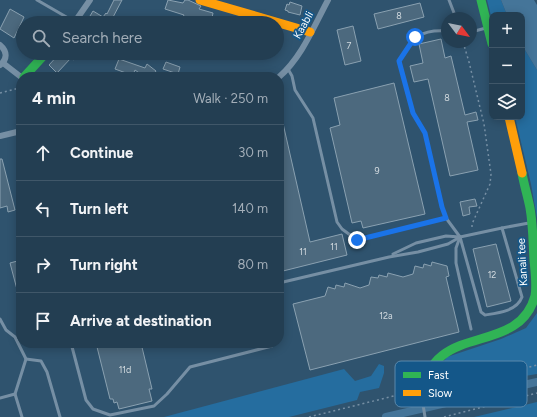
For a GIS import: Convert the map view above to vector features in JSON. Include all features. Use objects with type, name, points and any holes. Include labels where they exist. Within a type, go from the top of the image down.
[{"type":"street","points":[[80,16],[90,0]]},
{"type":"street","points":[[200,0],[255,16]]},
{"type":"street","name":"Kaabli","points":[[284,73],[288,70],[298,54],[328,0]]},
{"type":"street","points":[[482,0],[489,31]]},
{"type":"street","points":[[284,24],[310,32]]},
{"type":"street","points":[[0,45],[6,53],[6,58],[2,64],[16,73]]},
{"type":"street","points":[[27,72],[39,60]]},
{"type":"street","name":"Kanali tee","points":[[435,361],[444,352],[509,329],[520,321],[527,313],[535,296],[536,281],[531,223],[526,190],[510,120]]},
{"type":"street","points":[[0,136],[16,132]]},
{"type":"lane","points":[[37,0],[65,16]]},
{"type":"lane","points":[[449,0],[454,12]]},
{"type":"lane","points":[[477,30],[488,27]]},
{"type":"lane","points":[[441,32],[427,32],[415,37],[399,61],[413,113],[425,133],[442,207],[446,218],[460,237],[481,312],[485,315],[514,308],[520,302],[522,297],[502,228]]},
{"type":"lane","points":[[288,70],[292,76],[295,90],[313,118],[338,222],[342,229],[357,240],[446,218]]},
{"type":"lane","points":[[284,282],[339,270],[388,256],[418,252],[448,244],[460,237],[472,234],[531,223]]},
{"type":"lane","points":[[388,256],[416,243],[446,236],[460,237]]},
{"type":"lane","points":[[460,237],[456,248],[456,263],[471,329]]},
{"type":"lane","points":[[0,319],[6,330],[16,339]]},
{"type":"lane","points":[[20,348],[26,359],[15,394],[22,417]]},
{"type":"lane","points":[[72,348],[86,400],[93,410],[110,415],[154,406],[168,394],[190,367],[264,348]]},
{"type":"lane","points":[[26,359],[41,360],[47,372],[60,417]]},
{"type":"lane","points":[[0,398],[15,394]]},
{"type":"path","points":[[465,48],[484,124],[491,174],[490,184],[472,224],[472,234]]},
{"type":"path","points":[[0,93],[16,89]]},
{"type":"path","points":[[527,368],[537,365]]},
{"type":"path","points":[[527,396],[537,393]]},
{"type":"path","points":[[309,417],[395,396]]},
{"type":"path","points":[[444,417],[483,407]]},
{"type":"shaded area","points":[[487,0],[501,0],[506,12],[490,12]]},
{"type":"shaded area","points":[[501,0],[534,0],[537,5],[537,70],[525,50],[525,12],[506,12]]},
{"type":"shaded area","points":[[525,50],[537,70],[537,218],[531,184],[516,120],[525,120]]},
{"type":"shaded area","points":[[537,313],[537,374],[527,376],[527,361],[444,361],[447,357],[501,339],[526,328]]},
{"type":"shaded area","points":[[379,364],[384,366],[384,373],[379,388],[360,392],[357,400],[289,417],[164,417],[344,369],[355,381],[371,376]]},
{"type":"shaded area","points":[[537,402],[537,417],[474,417],[516,407],[527,407],[527,404]]},
{"type":"building","points":[[114,0],[122,0],[114,16],[104,16],[106,13],[107,14]]},
{"type":"building","points":[[168,0],[183,3],[185,0],[188,0],[201,6],[199,9],[213,13],[212,16],[184,16],[165,9]]},
{"type":"building","points":[[290,2],[302,6],[300,15],[285,10],[287,4],[289,5]]},
{"type":"building","points":[[420,3],[424,17],[378,29],[374,14]]},
{"type":"building","points":[[10,9],[22,16],[16,16],[16,34],[14,38],[0,29]]},
{"type":"building","points":[[93,11],[101,16],[90,16]]},
{"type":"building","points":[[353,26],[361,61],[345,65],[337,30]]},
{"type":"building","points":[[441,39],[441,48],[443,48],[445,58],[451,56],[465,115],[476,112],[478,120],[467,122],[478,170],[450,176],[428,79],[414,82],[410,66],[423,63],[419,44]]},
{"type":"building","points":[[54,60],[69,60],[58,72],[49,65]]},
{"type":"building","points":[[119,60],[122,60],[145,68],[147,64],[156,71],[138,72],[135,70],[134,72],[123,72],[115,69]]},
{"type":"building","points":[[166,62],[180,67],[179,72],[172,72],[163,69]]},
{"type":"building","points":[[394,83],[425,214],[363,228],[361,221],[352,223],[330,128],[340,125],[334,98]]},
{"type":"building","points":[[284,128],[310,242],[342,234],[347,255],[284,271]]},
{"type":"building","points":[[0,159],[2,159],[15,210],[8,212],[7,206],[0,208]]},
{"type":"building","points":[[475,199],[477,206],[469,207],[470,214],[463,216],[460,202]]},
{"type":"building","points":[[496,244],[511,301],[487,307],[473,249]]},
{"type":"building","points":[[16,261],[16,286],[10,263]]},
{"type":"building","points":[[432,262],[447,266],[449,276],[446,277],[459,332],[310,370],[293,304],[325,296],[328,287],[335,289],[336,285],[344,287],[345,283],[360,288],[369,285],[371,277],[378,278],[379,275],[387,277],[388,273],[403,277],[413,274],[415,266],[423,268],[424,264],[431,266]]},
{"type":"building","points":[[97,348],[142,348],[152,389],[149,389],[152,401],[119,409],[117,402],[114,403],[113,399],[110,399]]},
{"type":"waterway","points":[[527,384],[537,382]]},
{"type":"waterway","points":[[386,417],[429,407]]},
{"type":"traffic: fast","points":[[481,0],[489,32]]},
{"type":"traffic: fast","points":[[29,72],[40,60]]},
{"type":"traffic: fast","points":[[437,361],[440,357],[456,347],[494,335],[511,327],[526,315],[535,296],[536,278],[532,221],[522,173]]},
{"type":"traffic: slow","points":[[200,0],[255,16]]},
{"type":"traffic: slow","points":[[284,24],[310,32]]},
{"type":"traffic: slow","points":[[510,120],[522,173]]},
{"type":"route","points":[[357,240],[446,218],[442,207],[425,133],[413,113],[399,61],[415,37]]}]
